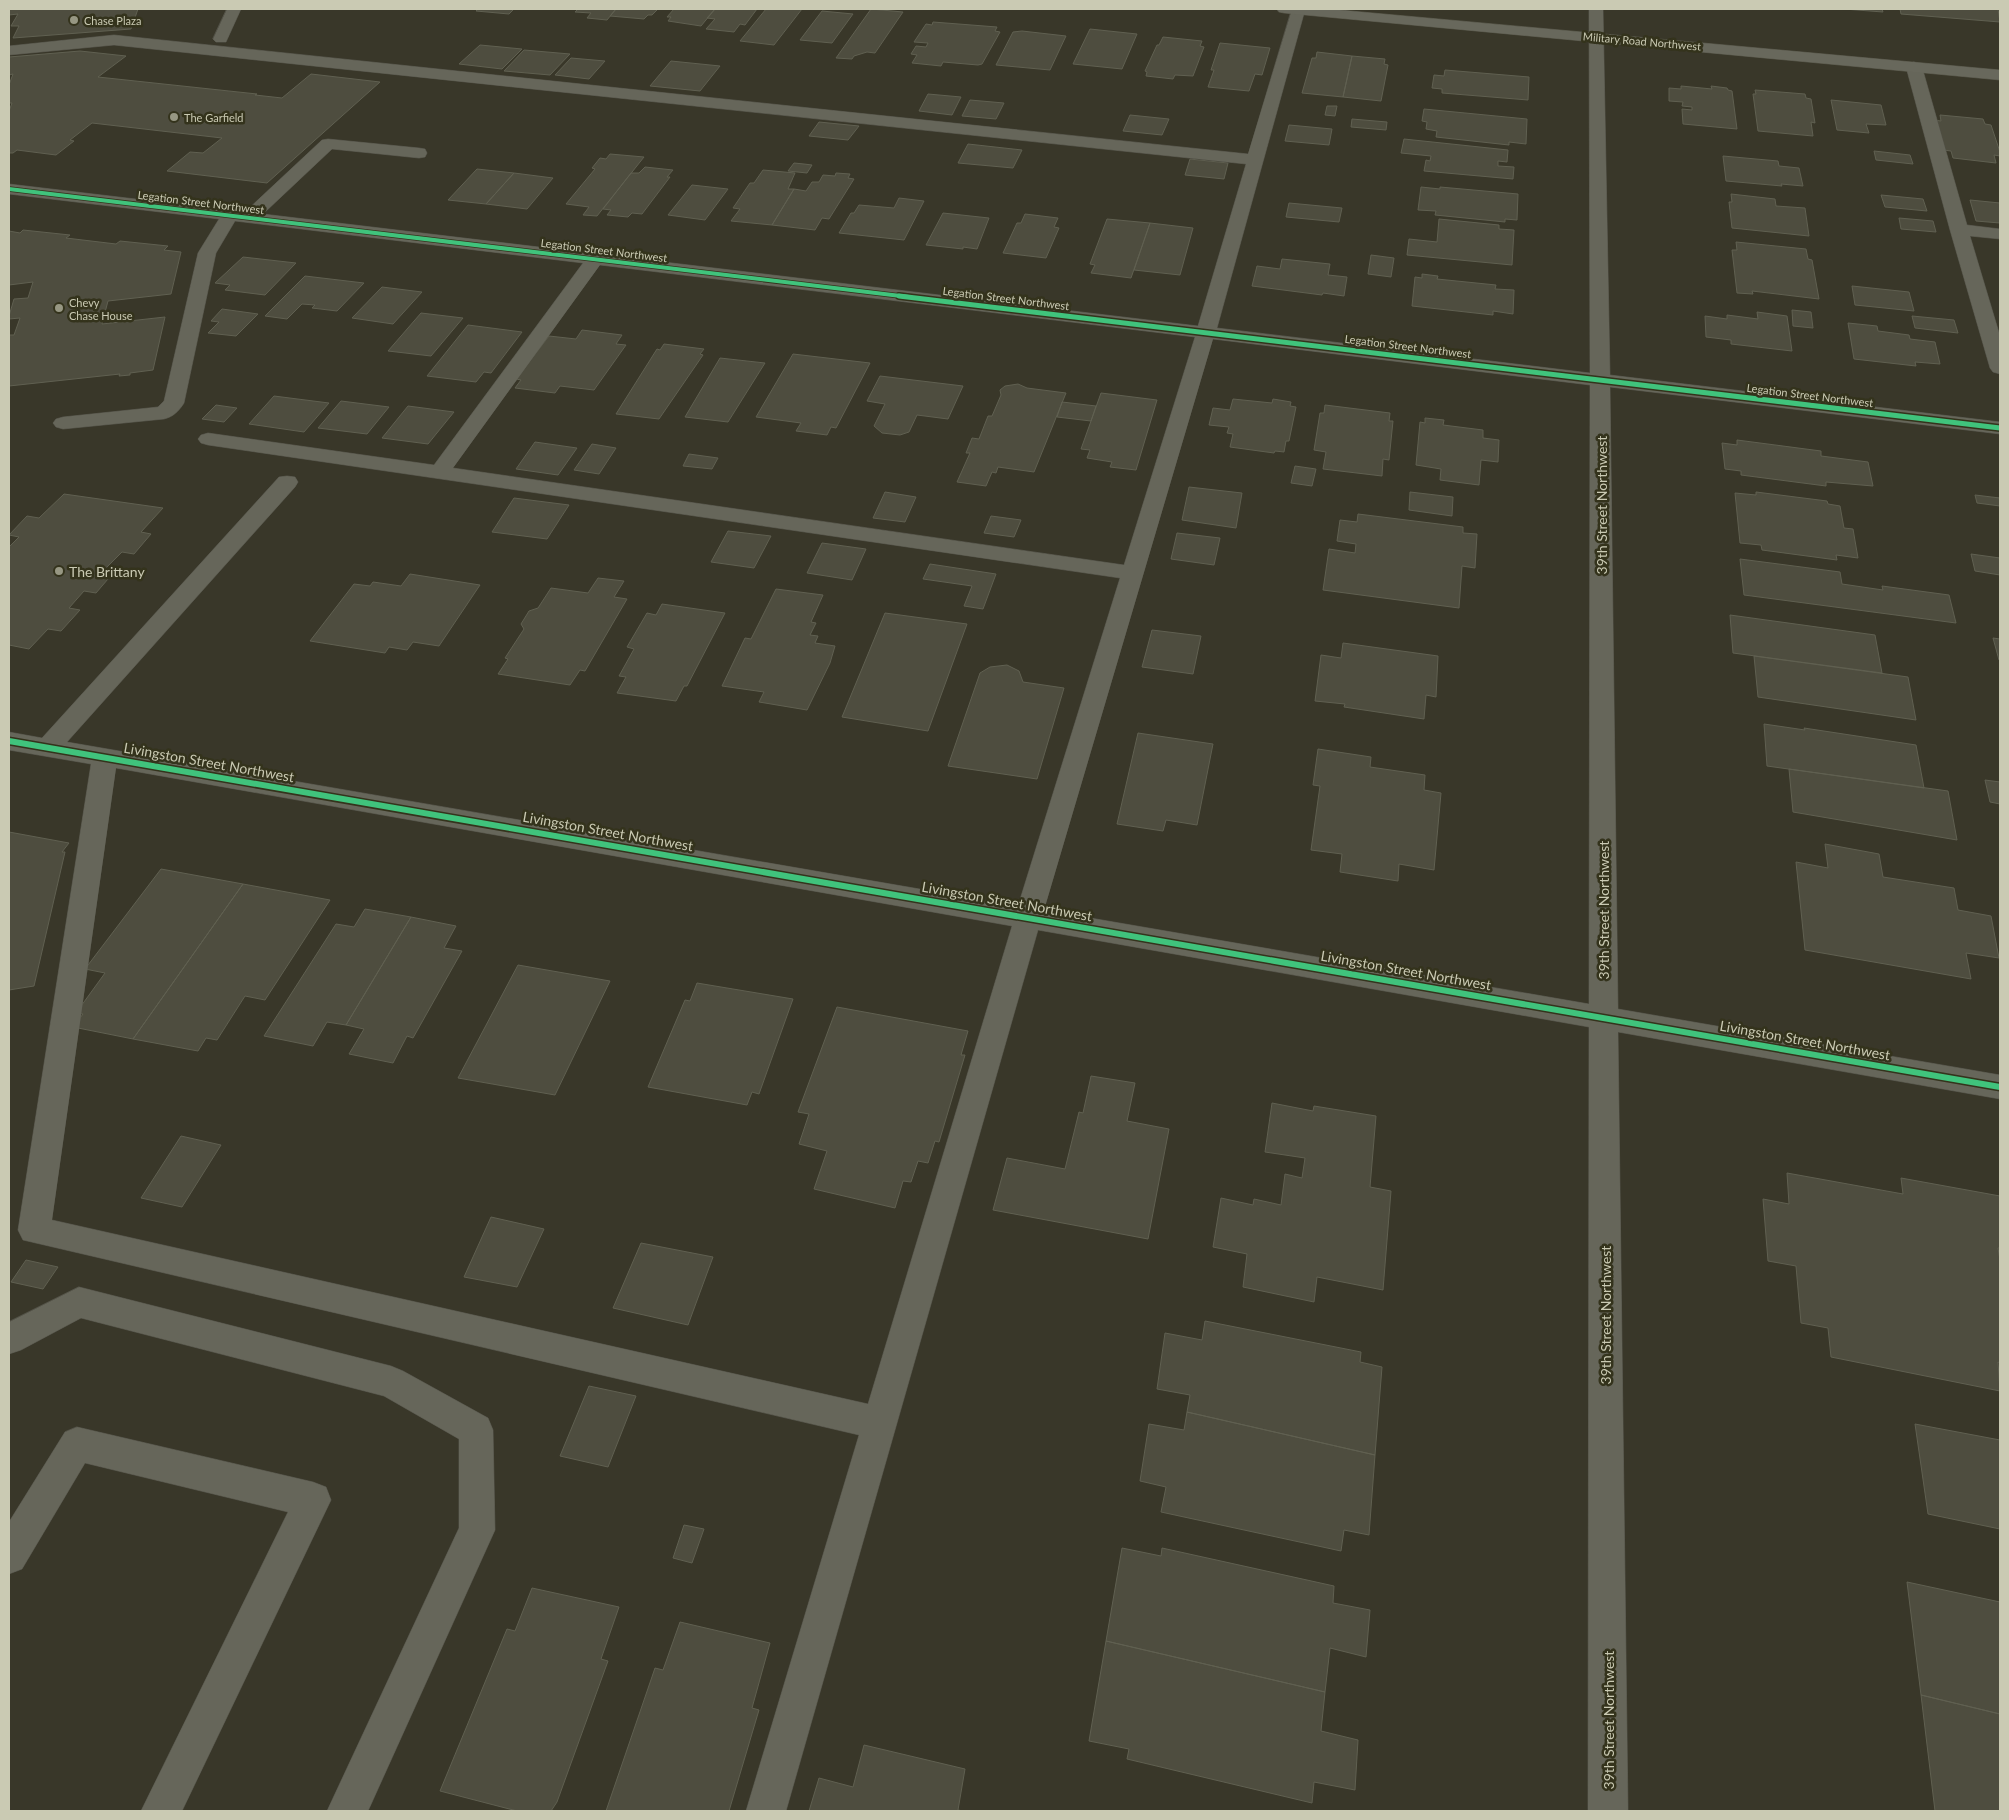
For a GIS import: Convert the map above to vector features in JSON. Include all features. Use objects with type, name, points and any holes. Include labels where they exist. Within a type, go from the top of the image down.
[{"type":"main road","name":"Military Road Northwest","points":[[1291,9],[1373,13],[1596,37],[2000,75]]},
{"type":"street","points":[[221,39],[234,9]]},
{"type":"street","points":[[766,1811],[1028,917],[1206,332],[1256,160],[1291,9]]},
{"type":"street","name":"39th Street Northwest","points":[[1596,9],[1600,380],[1608,1811]]},
{"type":"street","points":[[9,50],[114,40],[1256,160]]},
{"type":"street","points":[[1914,67],[2000,368]]},
{"type":"street","points":[[249,218],[328,144],[419,153]]},
{"type":"street","name":"Legation Street Northwest","points":[[9,189],[2000,428]]},
{"type":"street","points":[[63,423],[164,413],[174,404],[207,253],[230,216]]},
{"type":"street","points":[[1960,230],[2000,234]]},
{"type":"street","points":[[439,473],[595,259]]},
{"type":"street","points":[[208,439],[1133,573]]},
{"type":"street","points":[[48,748],[287,482]]},
{"type":"street","name":"Livingston Street Northwest","points":[[9,741],[2000,1087]]},
{"type":"street","points":[[105,757],[34,1230],[880,1423]]},
{"type":"street","points":[[9,1340],[80,1302],[391,1382],[476,1430],[478,1530],[347,1811]]},
{"type":"street","points":[[9,1556],[77,1444],[314,1500],[161,1811]]},
{"type":"building","name":"Chase Plaza","points":[[9,9],[138,9],[131,29],[13,38],[19,26],[11,26],[18,14],[9,15]]},
{"type":"building","points":[[478,9],[514,9],[509,14],[476,11]]},
{"type":"building","points":[[578,9],[616,9],[607,20],[587,18],[591,13],[575,12]]},
{"type":"building","points":[[616,9],[658,9],[644,19],[610,16]]},
{"type":"building","points":[[674,9],[715,9],[701,26],[668,21],[671,17],[667,17]]},
{"type":"building","points":[[715,9],[757,9],[745,25],[740,24],[734,32],[706,29],[715,19],[707,18]]},
{"type":"building","points":[[766,9],[802,9],[774,45],[740,41]]},
{"type":"building","points":[[871,9],[903,12],[875,53],[867,52],[854,56],[852,59],[836,58]]},
{"type":"building","points":[[1844,9],[1882,9],[1883,12]]},
{"type":"building","points":[[1900,9],[1998,9],[2000,22],[1901,14]]},
{"type":"building","points":[[822,11],[853,14],[832,43],[800,40]]},
{"type":"building","points":[[933,22],[997,27],[995,31],[1000,32],[982,64],[943,62],[941,66],[912,63],[917,55],[911,54],[916,46],[926,47],[928,43],[914,42],[926,24],[932,25]]},
{"type":"building","points":[[1090,29],[1137,34],[1122,69],[1073,64]]},
{"type":"building","points":[[1022,31],[1066,36],[1050,70],[996,65],[1013,32]]},
{"type":"building","points":[[1163,37],[1202,41],[1200,46],[1204,47],[1193,76],[1175,75],[1173,79],[1146,76],[1147,72],[1145,71],[1157,45],[1159,45]]},
{"type":"building","points":[[1220,43],[1270,48],[1262,75],[1255,74],[1249,91],[1208,87],[1214,70],[1211,70]]},
{"type":"building","points":[[480,45],[522,49],[502,69],[459,64]]},
{"type":"building","points":[[524,50],[570,54],[550,75],[504,71]]},
{"type":"building","name":"The Garfield","points":[[80,51],[126,56],[98,77],[282,98],[311,74],[380,82],[267,183],[167,171],[190,152],[203,153],[222,138],[92,123],[70,140],[74,141],[56,155],[17,150],[9,153],[9,111],[12,103],[9,103],[9,85],[13,74],[9,75],[9,57]]},
{"type":"building","points":[[1317,52],[1352,56],[1343,97],[1302,93],[1312,58],[1316,58]]},
{"type":"building","points":[[1352,56],[1385,59],[1384,64],[1388,65],[1381,101],[1343,97]]},
{"type":"building","points":[[571,58],[605,61],[589,79],[555,75]]},
{"type":"building","points":[[671,61],[720,66],[700,91],[650,86]]},
{"type":"building","points":[[1445,70],[1529,77],[1528,100],[1442,93],[1442,89],[1432,88],[1434,75],[1444,76]]},
{"type":"building","points":[[1681,86],[1712,89],[1711,86],[1727,88],[1732,91],[1737,129],[1683,124],[1682,109],[1692,110],[1692,107],[1682,106],[1683,102],[1669,101],[1669,88],[1681,89]]},
{"type":"building","points":[[1755,90],[1805,94],[1806,98],[1811,99],[1815,123],[1811,122],[1813,136],[1758,131],[1753,94],[1756,94]]},
{"type":"building","points":[[928,94],[961,97],[952,115],[919,111]]},
{"type":"building","points":[[970,100],[1004,103],[996,119],[962,116]]},
{"type":"building","points":[[1831,100],[1881,105],[1886,125],[1866,124],[1869,133],[1837,130]]},
{"type":"building","points":[[1327,106],[1337,106],[1335,116],[1325,115]]},
{"type":"building","points":[[1424,109],[1527,119],[1526,144],[1509,142],[1509,145],[1436,137],[1437,131],[1426,129],[1427,122],[1422,121]]},
{"type":"building","points":[[1130,115],[1169,119],[1162,135],[1123,131]]},
{"type":"building","points":[[1940,115],[1983,119],[1985,124],[1991,125],[2000,152],[2000,156],[1994,155],[1996,163],[1953,158],[1951,151],[1943,150],[1934,120],[1941,121]]},
{"type":"building","points":[[1352,119],[1387,122],[1386,130],[1351,127]]},
{"type":"building","points":[[819,122],[859,126],[848,140],[809,136]]},
{"type":"building","points":[[1289,125],[1332,129],[1329,145],[1285,141]]},
{"type":"building","points":[[1404,139],[1508,150],[1507,162],[1498,161],[1498,166],[1514,167],[1513,179],[1424,171],[1426,160],[1430,161],[1431,156],[1401,153]]},
{"type":"building","points":[[968,144],[1022,150],[1013,168],[958,163]]},
{"type":"building","points":[[1874,151],[1910,155],[1913,164],[1876,160]]},
{"type":"building","points":[[610,154],[644,157],[597,216],[583,215],[589,207],[566,204],[595,169],[592,168],[600,158],[606,159]]},
{"type":"building","points":[[1723,156],[1778,161],[1779,166],[1799,168],[1803,186],[1726,181]]},
{"type":"building","points":[[1190,159],[1228,163],[1224,179],[1185,175]]},
{"type":"building","points":[[794,163],[812,165],[807,173],[788,171]]},
{"type":"building","points":[[645,167],[673,170],[667,177],[670,177],[642,214],[632,213],[628,217],[607,215],[611,210],[603,209],[631,173],[639,173]]},
{"type":"building","points":[[477,169],[514,173],[486,204],[448,200]]},
{"type":"building","points":[[763,170],[795,173],[788,189],[794,189],[772,225],[731,221],[740,209],[733,208],[750,183],[754,183]]},
{"type":"building","points":[[514,173],[553,178],[527,209],[486,204]]},
{"type":"building","points":[[836,173],[850,174],[848,178],[854,179],[829,219],[822,218],[815,230],[772,225],[794,189],[806,191],[812,182],[819,182],[823,175],[835,176]]},
{"type":"building","points":[[692,185],[728,189],[705,220],[668,215]]},
{"type":"building","points":[[1421,187],[1518,194],[1517,220],[1505,219],[1505,222],[1435,215],[1436,211],[1418,210]]},
{"type":"building","points":[[1731,194],[1775,199],[1776,206],[1805,208],[1809,236],[1732,228],[1729,202],[1732,202]]},
{"type":"building","points":[[1881,195],[1923,199],[1927,211],[1885,207]]},
{"type":"building","points":[[899,198],[924,201],[904,240],[839,233],[851,213],[854,213],[859,205],[894,208]]},
{"type":"building","points":[[1970,200],[2000,203],[2000,223],[1976,221]]},
{"type":"building","points":[[1289,203],[1342,208],[1339,222],[1286,217]]},
{"type":"building","points":[[943,213],[989,218],[977,249],[926,245]]},
{"type":"building","points":[[1025,214],[1058,218],[1054,227],[1059,228],[1046,258],[1003,253],[1017,223],[1021,223]]},
{"type":"building","points":[[1899,218],[1933,221],[1936,232],[1901,229]]},
{"type":"building","points":[[1107,219],[1150,223],[1131,278],[1091,273],[1095,265],[1090,264]]},
{"type":"building","points":[[1439,219],[1499,225],[1499,229],[1514,230],[1512,265],[1407,255],[1409,239],[1437,242]]},
{"type":"building","points":[[1150,223],[1193,228],[1180,275],[1134,270]]},
{"type":"building","name":"Chevy Chase House","points":[[23,230],[70,235],[66,238],[116,244],[120,241],[168,246],[164,250],[181,252],[171,294],[108,301],[102,324],[165,317],[153,370],[130,373],[130,375],[119,376],[120,374],[9,386],[9,335],[14,335],[20,318],[9,319],[9,316],[14,299],[28,298],[33,282],[9,285],[9,231],[20,233]]},
{"type":"building","points":[[1736,242],[1806,249],[1808,259],[1812,260],[1819,299],[1752,291],[1753,294],[1737,293],[1732,250],[1737,250]]},
{"type":"building","points":[[1371,255],[1394,258],[1391,277],[1368,274]]},
{"type":"building","points":[[243,257],[296,263],[265,295],[225,290],[230,285],[215,283]]},
{"type":"building","points":[[1282,259],[1330,264],[1328,275],[1347,277],[1344,296],[1252,286],[1257,266],[1280,269]]},
{"type":"building","points":[[1422,274],[1438,276],[1437,279],[1496,285],[1495,289],[1514,290],[1513,314],[1493,311],[1493,315],[1412,306],[1415,277],[1422,278]]},
{"type":"building","points":[[305,276],[364,283],[337,311],[312,308],[315,305],[302,304],[287,319],[265,316]]},
{"type":"building","points":[[1852,286],[1909,292],[1914,311],[1855,305]]},
{"type":"building","points":[[382,287],[422,292],[393,324],[352,318]]},
{"type":"building","points":[[222,309],[258,314],[236,336],[208,333],[219,322],[211,321]]},
{"type":"building","points":[[1792,310],[1811,312],[1813,328],[1793,326]]},
{"type":"building","points":[[1757,312],[1787,316],[1792,351],[1731,344],[1731,340],[1706,337],[1705,316],[1727,319],[1727,315],[1758,319]]},
{"type":"building","points":[[421,313],[463,318],[431,356],[388,351]]},
{"type":"building","points":[[1912,316],[1954,320],[1958,333],[1915,328]]},
{"type":"building","points":[[1848,323],[1877,326],[1878,331],[1909,335],[1910,339],[1935,342],[1940,364],[1915,362],[1916,366],[1854,359]]},
{"type":"building","points":[[468,325],[522,332],[491,373],[484,372],[476,382],[427,376]]},
{"type":"building","points":[[582,330],[622,335],[616,344],[626,345],[594,390],[560,386],[555,393],[515,388],[521,380],[516,379],[549,336],[576,339]]},
{"type":"building","points":[[664,344],[704,349],[700,354],[703,355],[659,419],[616,414],[657,349],[660,350]]},
{"type":"building","points":[[793,354],[870,363],[836,428],[831,427],[827,435],[796,431],[801,423],[756,417]]},
{"type":"building","points":[[720,358],[765,363],[728,422],[685,417]]},
{"type":"building","points":[[880,376],[963,386],[948,419],[917,415],[909,432],[900,435],[882,433],[874,426],[885,404],[867,401]]},
{"type":"building","points":[[1018,384],[1027,388],[1066,393],[1034,472],[998,467],[996,473],[992,472],[986,486],[957,482],[970,453],[966,453],[972,438],[979,439],[988,416],[992,416],[1001,395],[1000,390],[1005,386]]},
{"type":"building","points":[[1101,393],[1157,400],[1136,470],[1110,467],[1112,462],[1087,458],[1090,450],[1081,449]]},
{"type":"building","points":[[274,396],[329,403],[304,432],[249,424]]},
{"type":"building","points":[[1233,399],[1272,403],[1273,399],[1291,402],[1290,406],[1296,407],[1289,441],[1286,441],[1284,452],[1275,451],[1274,453],[1230,447],[1233,434],[1227,433],[1229,427],[1209,425],[1213,408],[1230,410]]},
{"type":"building","points":[[341,401],[389,407],[367,434],[318,428]]},
{"type":"building","points":[[1062,402],[1096,406],[1091,421],[1057,417]]},
{"type":"building","points":[[216,405],[237,408],[224,422],[202,419]]},
{"type":"building","points":[[1325,405],[1390,413],[1389,421],[1393,421],[1389,460],[1383,459],[1382,476],[1323,469],[1326,452],[1314,450],[1320,413],[1324,413]]},
{"type":"building","points":[[408,406],[454,412],[428,444],[382,438]]},
{"type":"building","points":[[1425,418],[1444,420],[1443,425],[1483,430],[1483,438],[1499,440],[1498,462],[1481,460],[1479,485],[1440,480],[1441,469],[1416,465],[1420,422],[1425,423]]},
{"type":"building","points":[[1737,440],[1821,451],[1821,456],[1868,462],[1873,486],[1826,482],[1826,486],[1741,475],[1741,471],[1725,469],[1722,443],[1737,445]]},
{"type":"building","points":[[535,442],[577,448],[558,475],[516,469]]},
{"type":"building","points":[[592,444],[616,448],[599,474],[574,470]]},
{"type":"building","points":[[689,454],[718,458],[712,469],[683,466]]},
{"type":"building","points":[[1295,466],[1316,469],[1312,486],[1291,483]]},
{"type":"building","points":[[1189,487],[1242,493],[1236,528],[1182,520]]},
{"type":"building","points":[[885,492],[916,497],[905,522],[873,518]]},
{"type":"building","points":[[1410,492],[1453,497],[1452,516],[1409,510]]},
{"type":"building","points":[[1756,492],[1827,501],[1828,504],[1840,506],[1844,528],[1853,529],[1858,558],[1836,555],[1837,560],[1762,550],[1761,545],[1740,543],[1735,493],[1756,495]]},
{"type":"building","name":"The Brittany","points":[[64,494],[163,508],[141,532],[151,534],[134,554],[122,552],[104,570],[114,572],[96,593],[84,591],[69,608],[80,610],[61,631],[48,629],[29,649],[9,645],[9,547],[19,537],[9,535],[27,516],[39,518]]},
{"type":"building","points":[[1975,495],[2000,498],[2000,506],[1977,503]]},
{"type":"building","points":[[514,498],[569,505],[547,539],[492,532]]},
{"type":"building","points":[[1358,514],[1463,527],[1463,533],[1477,534],[1475,568],[1462,566],[1459,608],[1323,590],[1329,549],[1355,553],[1356,544],[1337,541],[1340,520],[1357,522]]},
{"type":"building","points":[[991,516],[1021,520],[1014,537],[984,533]]},
{"type":"building","points":[[728,531],[771,536],[754,568],[711,562]]},
{"type":"building","points":[[1177,533],[1220,538],[1214,565],[1171,559]]},
{"type":"building","points":[[822,543],[866,549],[852,580],[807,573]]},
{"type":"building","points":[[1971,554],[2000,558],[2000,575],[1975,571]]},
{"type":"building","points":[[1740,559],[1840,572],[1842,584],[1883,590],[1882,586],[1949,595],[1956,623],[1744,595]]},
{"type":"building","points":[[930,564],[996,574],[983,609],[964,606],[972,586],[923,579]]},
{"type":"building","points":[[410,574],[480,585],[439,646],[413,642],[407,650],[389,647],[385,653],[310,641],[354,584],[370,586],[373,582],[401,586]]},
{"type":"building","points":[[598,578],[624,581],[614,597],[627,599],[585,671],[580,670],[570,685],[498,674],[508,659],[505,658],[524,629],[521,624],[529,611],[538,608],[551,588],[588,593]]},
{"type":"building","points":[[776,589],[823,595],[811,622],[816,623],[810,635],[818,636],[815,643],[835,646],[830,663],[807,710],[759,702],[764,692],[722,686],[745,638],[751,639]]},
{"type":"building","points":[[662,604],[725,613],[687,686],[684,686],[676,701],[617,693],[626,677],[619,676],[634,649],[627,647],[647,613],[656,615]]},
{"type":"building","points":[[885,613],[967,624],[928,731],[842,717]]},
{"type":"building","points":[[1730,615],[1875,635],[1882,673],[1733,653]]},
{"type":"building","points":[[1152,630],[1201,636],[1193,674],[1142,667]]},
{"type":"building","points":[[1993,638],[2000,639],[2000,660],[1999,660]]},
{"type":"building","points":[[1343,643],[1438,656],[1436,697],[1426,695],[1424,719],[1344,707],[1345,704],[1315,701],[1321,655],[1341,658]]},
{"type":"building","points":[[1754,656],[1908,677],[1916,720],[1758,697]]},
{"type":"building","points":[[1007,665],[1019,671],[1023,682],[1064,688],[1037,779],[948,766],[980,673],[990,667]]},
{"type":"building","points":[[1764,724],[1805,730],[1804,728],[1916,745],[1924,788],[1767,766]]},
{"type":"building","points":[[1138,733],[1213,744],[1197,825],[1166,820],[1163,831],[1117,824]]},
{"type":"building","points":[[1318,749],[1371,757],[1370,767],[1425,775],[1424,790],[1441,793],[1434,870],[1399,864],[1398,881],[1340,872],[1342,854],[1311,850],[1320,786],[1313,785]]},
{"type":"building","points":[[1789,769],[1948,791],[1957,840],[1793,812]]},
{"type":"building","points":[[1985,780],[2000,782],[2000,804],[1990,802]]},
{"type":"building","points":[[9,832],[69,843],[62,852],[65,852],[34,986],[9,990]]},
{"type":"building","points":[[1825,844],[1879,854],[1883,877],[1954,888],[1958,910],[1991,916],[1999,958],[1966,953],[1971,979],[1805,950],[1796,862],[1828,868]]},
{"type":"building","points":[[161,869],[243,884],[133,1039],[73,1027],[83,1014],[76,1013],[105,973],[85,969]]},
{"type":"building","points":[[243,884],[330,900],[265,1000],[245,996],[217,1040],[206,1038],[198,1051],[133,1039]]},
{"type":"building","points":[[365,909],[411,917],[346,1025],[327,1022],[313,1046],[264,1036],[336,924],[354,927]]},
{"type":"building","points":[[411,917],[456,926],[444,948],[462,951],[413,1038],[407,1036],[393,1063],[349,1054],[364,1029],[346,1025]]},
{"type":"building","points":[[518,965],[610,981],[555,1095],[458,1078]]},
{"type":"building","points":[[697,983],[793,999],[759,1094],[752,1092],[747,1105],[648,1087],[685,1000],[690,1001]]},
{"type":"building","points":[[837,1007],[968,1031],[961,1055],[965,1055],[939,1142],[935,1141],[928,1163],[918,1161],[911,1182],[903,1181],[895,1208],[814,1189],[827,1151],[799,1144],[809,1114],[798,1112]]},
{"type":"building","points":[[1091,1076],[1135,1083],[1127,1121],[1169,1129],[1148,1239],[993,1210],[1007,1158],[1065,1169],[1079,1112],[1083,1113]]},
{"type":"building","points":[[1272,1103],[1313,1111],[1314,1106],[1376,1116],[1370,1187],[1391,1191],[1383,1290],[1317,1277],[1314,1302],[1243,1287],[1247,1254],[1213,1247],[1221,1198],[1253,1205],[1254,1199],[1281,1205],[1285,1174],[1302,1178],[1305,1158],[1265,1152]]},
{"type":"building","points":[[181,1136],[221,1145],[182,1207],[141,1198]]},
{"type":"building","points":[[1787,1173],[1903,1194],[1901,1178],[2000,1196],[2000,1248],[1998,1248],[2000,1260],[2000,1363],[1998,1362],[2000,1391],[1831,1357],[1828,1328],[1801,1323],[1796,1266],[1768,1261],[1763,1199],[1789,1204]]},
{"type":"building","points":[[491,1217],[544,1229],[517,1287],[464,1277]]},
{"type":"building","points":[[641,1243],[713,1257],[688,1325],[613,1308]]},
{"type":"building","points":[[26,1260],[58,1267],[43,1289],[11,1282]]},
{"type":"building","points":[[1205,1321],[1361,1352],[1360,1362],[1382,1367],[1375,1455],[1187,1412],[1190,1395],[1157,1389],[1165,1333],[1202,1340]]},
{"type":"building","points":[[589,1386],[636,1396],[608,1467],[560,1456]]},
{"type":"building","points":[[1187,1412],[1375,1455],[1369,1535],[1344,1530],[1341,1551],[1161,1512],[1166,1487],[1140,1481],[1149,1424],[1184,1430]]},
{"type":"building","points":[[1915,1424],[2000,1440],[2000,1529],[1928,1514]]},
{"type":"building","points":[[684,1525],[704,1529],[692,1563],[673,1558]]},
{"type":"building","points":[[1122,1548],[1161,1556],[1162,1548],[1334,1586],[1333,1603],[1370,1610],[1366,1657],[1330,1648],[1325,1692],[1106,1641]]},
{"type":"building","points":[[1907,1582],[2000,1602],[2000,1714],[1921,1695]]},
{"type":"building","points":[[532,1588],[619,1607],[601,1659],[608,1661],[557,1802],[551,1811],[517,1811],[440,1791],[507,1629],[515,1631]]},
{"type":"building","points":[[680,1622],[770,1643],[752,1708],[759,1710],[729,1811],[606,1811],[655,1668],[663,1670]]},
{"type":"building","points":[[1106,1641],[1325,1692],[1321,1731],[1358,1740],[1355,1790],[1314,1782],[1312,1803],[1127,1759],[1129,1749],[1089,1741]]},
{"type":"building","points":[[1921,1695],[2000,1714],[2000,1811],[1935,1811]]},
{"type":"building","points":[[864,1745],[965,1769],[958,1810],[963,1811],[809,1811],[819,1778],[853,1787]]},
{"type":"cycle path","points":[[9,189],[2000,428]]},
{"type":"cycle path","points":[[9,741],[2000,1087]]},
{"type":"place","name":"Chase Plaza","points":[[74,20]]},
{"type":"place","name":"The Garfield","points":[[174,117]]},
{"type":"place","name":"Chevy Chase House","points":[[59,308]]},
{"type":"place","name":"The Brittany","points":[[59,571]]}]
